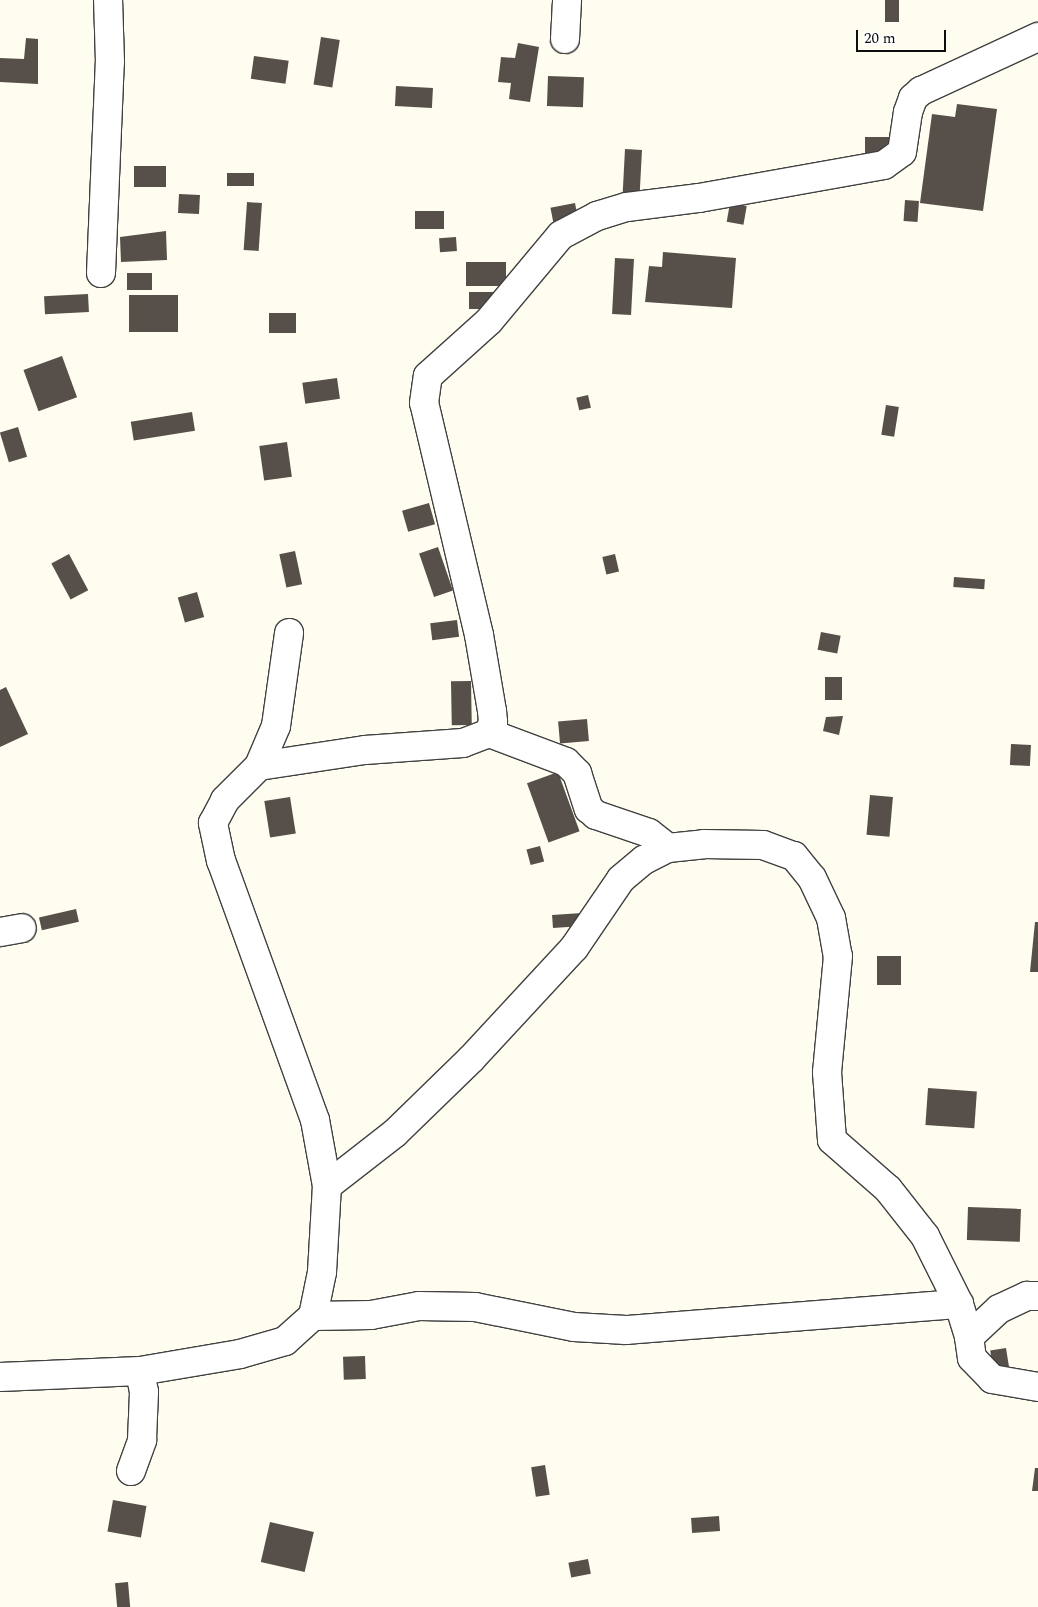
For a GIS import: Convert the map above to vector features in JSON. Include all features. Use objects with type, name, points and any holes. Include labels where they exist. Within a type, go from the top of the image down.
[{"type":"street","points":[[101,273],[110,62],[108,0]]},
{"type":"street","points":[[565,39],[567,0]]},
{"type":"street","points":[[489,733],[493,722],[479,635],[424,402],[428,376],[489,321],[560,235],[597,216],[627,207],[699,198],[884,165],[902,152],[908,112],[913,98],[921,91],[1038,37]]},
{"type":"street","points":[[0,1377],[140,1371],[240,1354],[285,1341],[314,1316],[322,1272],[327,1186],[315,1120],[221,861],[213,823],[225,800],[259,766],[276,726],[289,633]]},
{"type":"street","points":[[259,766],[365,750],[463,743],[489,733],[566,762],[577,774],[590,809],[596,815],[649,833],[668,848]]},
{"type":"street","points":[[327,1186],[395,1133],[472,1058],[574,948],[621,880],[644,860],[668,848],[704,844],[763,844],[794,856],[812,878],[831,918],[838,956],[827,1072],[832,1140],[888,1189],[924,1236],[960,1304],[969,1337],[972,1358],[992,1379],[1038,1386]]},
{"type":"street","points":[[969,1337],[1000,1309],[1027,1296],[1038,1296]]},
{"type":"street","points":[[314,1316],[371,1315],[418,1306],[475,1307],[574,1327],[626,1330],[960,1304]]},
{"type":"street","points":[[131,1471],[142,1440],[144,1392],[140,1371]]},
{"type":"building","points":[[885,0],[899,0],[899,22],[885,22]]},
{"type":"building","points":[[321,37],[340,40],[332,87],[313,84]]},
{"type":"building","points":[[26,38],[38,39],[38,84],[0,82],[0,58],[24,59]]},
{"type":"building","points":[[518,43],[539,47],[530,102],[509,99],[511,83],[498,82],[501,57],[515,58]]},
{"type":"building","points":[[254,56],[289,61],[285,84],[251,79]]},
{"type":"building","points":[[548,76],[584,77],[583,107],[547,106]]},
{"type":"building","points":[[396,86],[433,88],[432,108],[395,106]]},
{"type":"building","points":[[957,104],[997,109],[983,211],[920,203],[932,114],[955,117]]},
{"type":"building","points":[[865,137],[893,137],[893,154],[865,154]]},
{"type":"building","points":[[625,149],[642,150],[639,198],[622,197]]},
{"type":"building","points":[[134,166],[166,166],[166,187],[134,187]]},
{"type":"building","points":[[227,173],[254,173],[254,186],[227,186]]},
{"type":"building","points":[[179,194],[200,195],[199,214],[178,213]]},
{"type":"building","points":[[905,200],[919,201],[918,222],[904,221]]},
{"type":"building","points":[[247,202],[262,203],[259,251],[244,250]]},
{"type":"building","points":[[575,203],[578,219],[554,223],[550,208]]},
{"type":"building","points":[[730,203],[747,206],[743,225],[727,222]]},
{"type":"building","points":[[415,211],[444,211],[444,229],[415,229]]},
{"type":"building","points":[[166,231],[167,260],[121,262],[120,237]]},
{"type":"building","points":[[456,237],[457,251],[440,252],[439,238]]},
{"type":"building","points":[[663,252],[736,258],[732,308],[645,302],[649,266],[662,267]]},
{"type":"building","points":[[615,258],[634,259],[631,315],[612,314]]},
{"type":"building","points":[[466,262],[506,262],[506,286],[466,286]]},
{"type":"building","points":[[127,273],[152,273],[152,290],[127,290]]},
{"type":"building","points":[[469,292],[493,292],[493,309],[469,309]]},
{"type":"building","points":[[88,294],[89,312],[45,314],[44,296]]},
{"type":"building","points":[[129,295],[178,295],[178,332],[129,332]]},
{"type":"building","points":[[269,313],[296,313],[296,333],[269,333]]},
{"type":"building","points":[[62,356],[77,397],[39,411],[23,370]]},
{"type":"building","points":[[337,378],[340,399],[305,404],[302,383]]},
{"type":"building","points":[[588,395],[591,408],[579,410],[576,398]]},
{"type":"building","points":[[886,405],[899,407],[894,437],[881,435]]},
{"type":"building","points":[[192,412],[195,431],[134,440],[131,422]]},
{"type":"building","points":[[18,427],[27,457],[9,462],[0,433]]},
{"type":"building","points":[[287,442],[292,477],[264,481],[259,446]]},
{"type":"building","points":[[429,503],[435,524],[408,532],[402,511]]},
{"type":"building","points":[[438,547],[453,590],[434,597],[419,554]]},
{"type":"building","points":[[295,551],[302,584],[286,588],[279,554]]},
{"type":"building","points":[[69,554],[88,590],[71,600],[51,563]]},
{"type":"building","points":[[615,554],[619,572],[606,574],[602,557]]},
{"type":"building","points":[[954,577],[985,579],[984,589],[953,587]]},
{"type":"building","points":[[197,592],[204,617],[185,623],[178,598]]},
{"type":"building","points":[[457,620],[459,637],[432,640],[430,623]]},
{"type":"building","points":[[821,632],[841,636],[837,653],[818,650]]},
{"type":"building","points":[[825,677],[842,677],[842,700],[825,700]]},
{"type":"building","points":[[451,681],[471,681],[472,725],[452,725]]},
{"type":"building","points":[[6,687],[28,734],[0,747],[0,690]]},
{"type":"building","points":[[843,716],[839,735],[823,731],[826,717]]},
{"type":"building","points":[[587,719],[589,741],[560,743],[558,722]]},
{"type":"building","points":[[1011,744],[1031,745],[1030,766],[1010,765]]},
{"type":"building","points":[[558,772],[580,831],[549,842],[527,783]]},
{"type":"building","points":[[870,795],[893,797],[889,837],[867,835]]},
{"type":"building","points":[[290,797],[296,834],[270,838],[264,801]]},
{"type":"building","points":[[540,846],[544,861],[531,865],[526,850]]},
{"type":"building","points":[[76,909],[79,922],[42,930],[39,918]]},
{"type":"building","points":[[582,913],[583,926],[553,928],[552,915]]},
{"type":"building","points":[[1035,922],[1038,922],[1038,972],[1030,972]]},
{"type":"building","points":[[877,956],[901,956],[901,985],[877,985]]},
{"type":"building","points":[[928,1088],[977,1091],[974,1128],[925,1125]]},
{"type":"building","points":[[968,1207],[1021,1209],[1020,1242],[967,1240]]},
{"type":"building","points":[[1006,1348],[1009,1367],[993,1369],[990,1351]]},
{"type":"building","points":[[365,1356],[366,1379],[344,1380],[343,1357]]},
{"type":"building","points":[[545,1465],[550,1495],[536,1497],[531,1467]]},
{"type":"building","points":[[1035,1468],[1038,1468],[1038,1491],[1032,1491]]},
{"type":"building","points":[[113,1500],[146,1506],[141,1537],[107,1532]]},
{"type":"building","points":[[719,1516],[720,1531],[692,1533],[691,1518]]},
{"type":"building","points":[[270,1522],[314,1532],[305,1572],[261,1562]]},
{"type":"building","points":[[588,1559],[591,1574],[571,1578],[568,1563]]},
{"type":"building","points":[[128,1582],[130,1607],[117,1607],[115,1583]]}]
